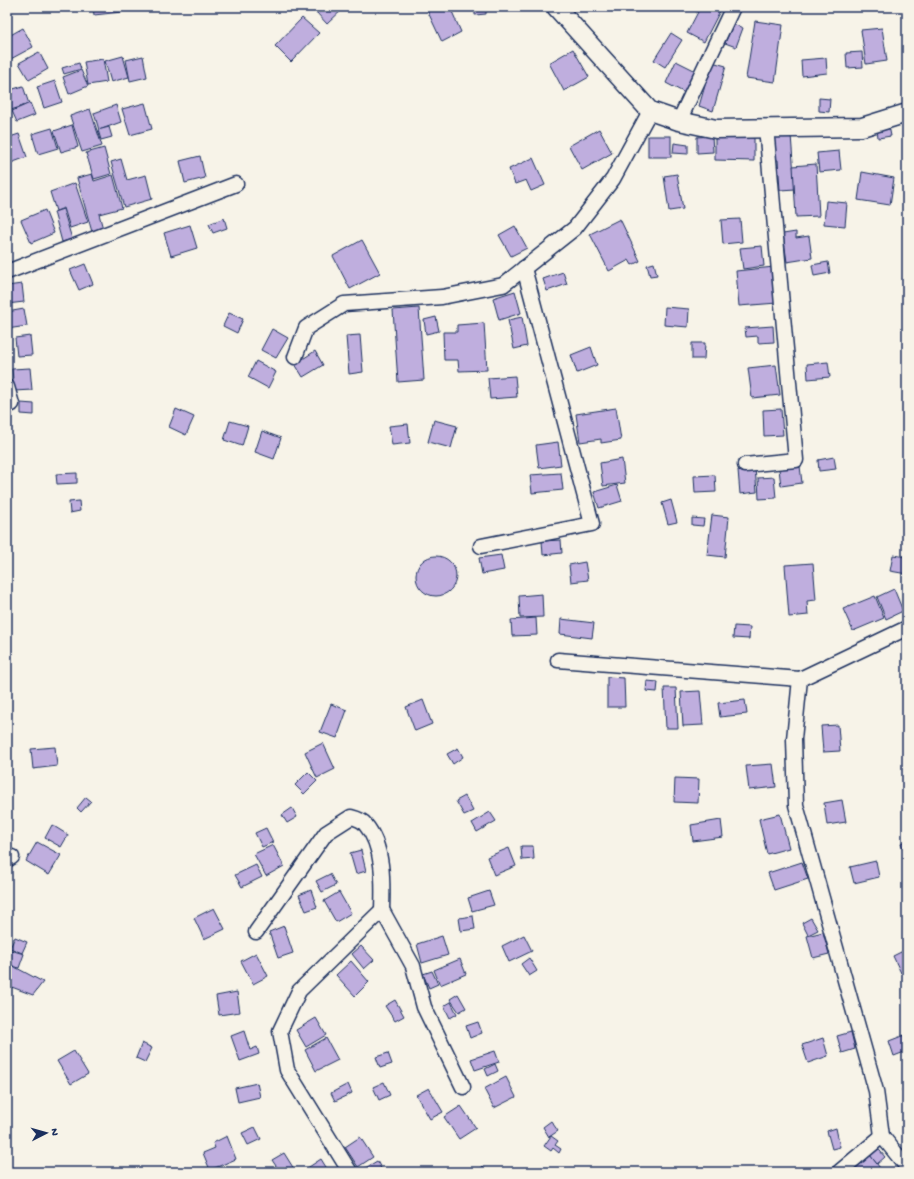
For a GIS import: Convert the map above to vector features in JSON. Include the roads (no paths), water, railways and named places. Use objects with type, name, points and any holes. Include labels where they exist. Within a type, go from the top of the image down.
[{"type":"street","points":[[556,7],[650,111],[679,122],[716,129],[766,127],[862,127],[907,113]]},
{"type":"street","points":[[679,122],[733,7]]},
{"type":"street","points":[[296,357],[306,328],[344,304],[442,297],[503,284],[575,228],[613,179],[650,111]]},
{"type":"street","points":[[745,465],[796,460],[766,127]]},
{"type":"street","points":[[7,272],[236,184]]},
{"type":"street","points":[[481,546],[592,524],[524,268]]},
{"type":"street","points":[[7,387],[12,404]]},
{"type":"street","points":[[558,660],[800,679],[907,628]]},
{"type":"street","points":[[800,679],[794,739],[796,805],[876,1090],[882,1136],[907,1167]]},
{"type":"street","points":[[256,932],[326,833],[351,817],[364,822],[374,839],[383,875],[382,910],[413,966],[424,1008],[463,1087]]},
{"type":"street","points":[[350,1172],[287,1070],[280,1031],[299,991],[382,910]]},
{"type":"street","points":[[839,1172],[882,1136]]}]
